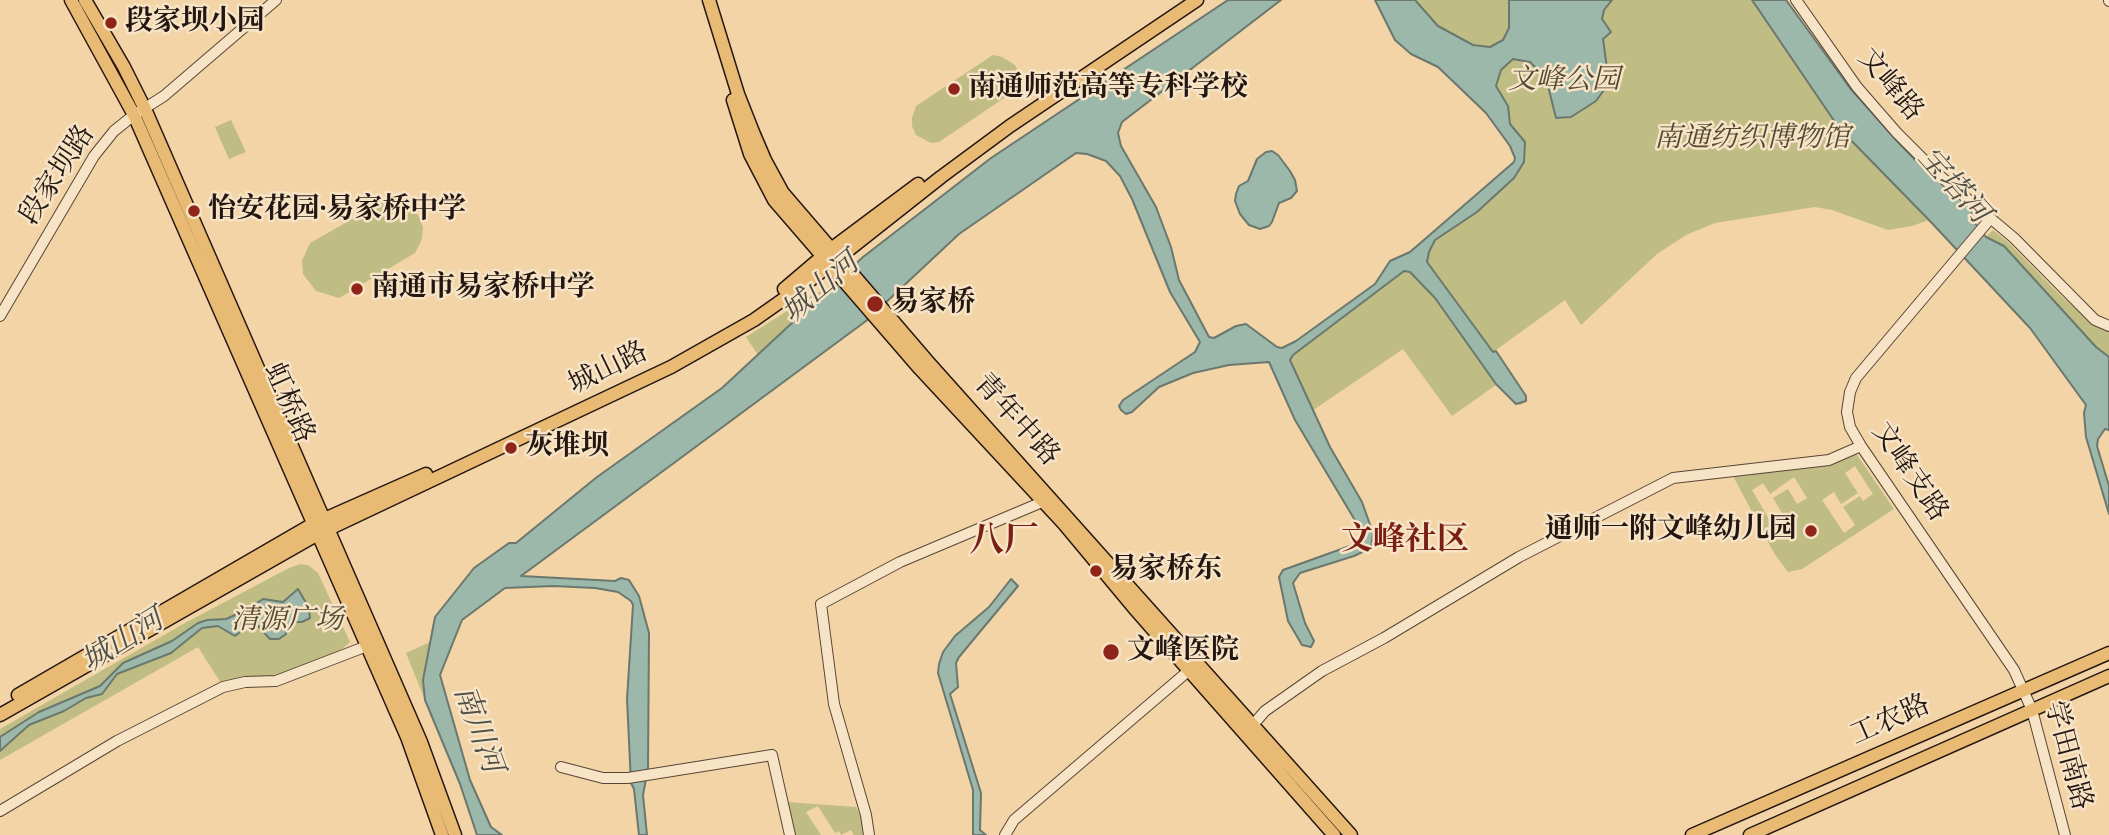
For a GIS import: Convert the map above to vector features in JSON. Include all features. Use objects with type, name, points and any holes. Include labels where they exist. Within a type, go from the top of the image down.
[{"type":"main road","name":"虹桥路","points":[[71,0],[139,112]]},
{"type":"main road","name":"虹桥路","points":[[85,0],[124,67],[139,112],[321,526],[421,742],[455,835]]},
{"type":"main road","name":"青年中路","points":[[701,0],[750,154],[774,200],[835,262]]},
{"type":"main road","name":"青年中路","points":[[709,0],[738,94],[765,160],[783,193],[835,262],[1046,500],[1134,608],[1252,726],[1351,835]]},
{"type":"main road","name":"城山路","points":[[835,262],[937,170],[1183,0]]},
{"type":"main road","name":"城山路","points":[[0,706],[321,526],[669,360],[756,308],[805,273],[835,262],[1010,126],[1197,0]]},
{"type":"main road","name":"虹桥路","points":[[321,526],[367,646],[407,737],[442,835]]},
{"type":"main road","name":"城山路","points":[[0,715],[321,526]]},
{"type":"main road","name":"工农路","points":[[1692,835],[2109,653]]},
{"type":"main road","name":"青年中路","points":[[1193,667],[1334,835]]},
{"type":"main road","name":"工农路","points":[[1750,835],[2109,676]]},
{"type":"street","name":"段家坝路","points":[[0,316],[94,156],[114,131],[164,96],[276,0]]},
{"type":"street","name":"文峰路","points":[[1796,0],[1857,87],[1889,124],[1987,222],[2014,238],[2095,320],[2109,326]]},
{"type":"street","name":"文峰支路","points":[[1987,222],[1856,378],[1850,392],[1847,412],[1850,427],[1861,446],[2014,670],[2024,690]]},
{"type":"street","points":[[1252,726],[1265,711],[1322,671],[1384,638],[1519,557],[1673,478],[1829,460],[1861,446]]},
{"type":"street","points":[[869,835],[866,815],[834,704],[821,604],[900,562],[1046,500]]},
{"type":"street","points":[[0,811],[117,741],[223,687],[245,681],[276,681],[367,646]]},
{"type":"street","points":[[1005,835],[1021,814],[1193,667]]},
{"type":"street","name":"学田南路","points":[[2024,690],[2032,709],[2065,835]]},
{"type":"street","points":[[561,767],[603,778],[628,778],[772,755],[790,835]]},
{"type":"green space","name":"文峰公园","points":[[1375,0],[1752,0],[1839,128],[1929,220],[1888,230],[1832,210],[1815,207],[1715,223],[1686,235],[1657,254],[1581,325],[1565,300],[1496,350],[1526,396],[1526,401],[1521,405],[1516,404],[1496,385],[1452,416],[1403,349],[1312,411],[1282,348],[1296,341],[1375,284],[1390,261],[1410,252],[1514,162],[1515,158],[1510,146],[1486,113],[1438,67],[1411,54],[1395,40]]},
{"type":"green space","points":[[993,55],[1015,65],[1019,73],[1016,90],[939,142],[931,143],[916,135],[912,118],[916,106]]},
{"type":"green space","points":[[231,120],[246,152],[229,159],[215,127]]},
{"type":"green space","points":[[395,200],[408,205],[418,215],[423,227],[422,239],[415,253],[339,298],[316,291],[303,274],[302,261],[310,243],[384,201]]},
{"type":"green space","points":[[1993,230],[2093,325],[2109,332],[2109,357],[1986,237]]},
{"type":"green space","points":[[831,287],[758,355],[746,337],[814,294]]},
{"type":"green space","name":"通师一附文峰幼儿园","points":[[1855,452],[1894,509],[1802,569],[1788,572],[1774,553],[1733,476],[1838,460]],"holes":[[[1855,466],[1873,494],[1863,501],[1860,496],[1843,507],[1855,525],[1844,533],[1822,500],[1834,492],[1841,504],[1858,493],[1845,473]],[[1794,477],[1807,498],[1797,504],[1788,489],[1773,498],[1782,513],[1770,521],[1752,490],[1763,483],[1770,494]]]},
{"type":"green space","name":"清源广场","points":[[300,564],[308,565],[318,573],[350,642],[341,650],[275,678],[244,678],[221,683],[198,647],[0,760],[0,729],[185,623]]},
{"type":"green space","points":[[430,642],[423,680],[425,700],[406,653]]},
{"type":"green space","points":[[786,802],[856,807],[863,821],[865,835],[854,835],[851,830],[841,835],[839,831],[835,833],[818,806],[806,812],[821,835],[796,835]]},
{"type":"shaded area","points":[[1228,0],[1281,0],[1122,122],[1118,133],[1121,146],[1156,207],[1171,247],[1179,280],[1209,337],[1214,338],[1236,326],[1246,324],[1282,348],[1296,341],[1375,284],[1390,261],[1410,252],[1514,162],[1510,146],[1486,113],[1438,67],[1411,54],[1395,40],[1375,0],[1415,0],[1438,26],[1473,45],[1490,47],[1503,40],[1509,28],[1509,0],[1612,0],[1604,10],[1602,19],[1611,32],[1603,39],[1609,83],[1596,101],[1571,117],[1556,118],[1546,78],[1530,62],[1513,59],[1501,70],[1496,86],[1508,106],[1510,124],[1525,142],[1524,162],[1514,178],[1477,212],[1435,240],[1429,252],[1427,262],[1493,352],[1496,351],[1526,396],[1526,401],[1516,404],[1496,384],[1435,298],[1410,272],[1404,271],[1290,360],[1330,447],[1362,502],[1373,533],[1371,548],[1300,573],[1293,583],[1305,623],[1314,641],[1311,647],[1302,645],[1288,621],[1279,577],[1283,570],[1358,543],[1362,537],[1356,522],[1295,420],[1269,362],[1229,365],[1193,373],[1159,387],[1132,412],[1126,414],[1121,410],[1119,406],[1123,400],[1195,352],[1200,342],[1170,292],[1120,176],[1106,161],[1076,153],[959,234],[866,321],[521,576],[615,581],[621,578],[629,580],[639,596],[649,633],[648,768],[643,795],[647,835],[639,835],[631,783],[627,699],[633,605],[631,601],[618,592],[595,588],[505,588],[462,620],[440,675],[470,780],[491,827],[502,835],[477,835],[460,784],[425,700],[423,680],[435,617],[474,568],[509,543],[516,543],[597,477],[722,388],[863,257],[991,158]]},
{"type":"shaded area","points":[[1752,0],[1786,0],[1850,88],[1896,140],[1928,173],[1969,203],[1974,222],[1986,237],[2004,246],[2096,347],[2109,357],[2109,430],[2105,429],[2097,446],[2109,486],[2109,514],[2086,437],[2086,405],[2030,328],[1839,128]]},
{"type":"shaded area","points":[[1272,151],[1290,171],[1297,191],[1291,198],[1279,203],[1272,222],[1260,229],[1249,225],[1240,214],[1235,201],[1236,194],[1239,186],[1248,181],[1257,159]]},
{"type":"shaded area","points":[[1011,579],[1018,586],[959,657],[956,663],[958,687],[950,694],[981,793],[980,830],[986,835],[973,835],[973,790],[938,673],[939,664],[943,652],[955,636],[989,607]]},
{"type":"shaded area","points":[[298,589],[309,608],[310,618],[293,622],[287,627],[286,634],[279,639],[270,639],[257,625],[249,625],[235,636],[218,626],[202,628],[171,653],[117,674],[102,694],[86,698],[64,711],[29,725],[0,751],[0,737],[39,712],[100,686],[123,663],[172,641],[198,623],[226,619],[263,599],[283,602]]},
{"type":"place","name":"段家坝小园","points":[[111,23]]},
{"type":"place","name":"南通师范高等专科学校","points":[[954,89]]},
{"type":"place","name":"怡安花园·易家桥中学","points":[[194,211]]},
{"type":"place","name":"南通市易家桥中学","points":[[357,289]]},
{"type":"place","name":"易家桥","points":[[875,304]]},
{"type":"place","name":"灰堆坝","points":[[511,448]]},
{"type":"place","name":"通师一附文峰幼儿园","points":[[1811,531]]},
{"type":"place","name":"易家桥东","points":[[1096,571]]},
{"type":"place","name":"文峰医院","points":[[1111,652]]},
{"type":"district","name":"文峰社区","points":[[1405,542]]},
{"type":"district","name":"八厂","points":[[1004,544]]},
{"type":"park label","name":"南通纺织博物馆","points":[[1752,140]]},
{"type":"water label","name":"宝塔河","points":[[1952,187]]},
{"type":"water label","name":"城山河","points":[[822,290]]},
{"type":"water label","name":"城山河","points":[[124,643]]},
{"type":"water label","name":"南川河","points":[[476,730]]}]
